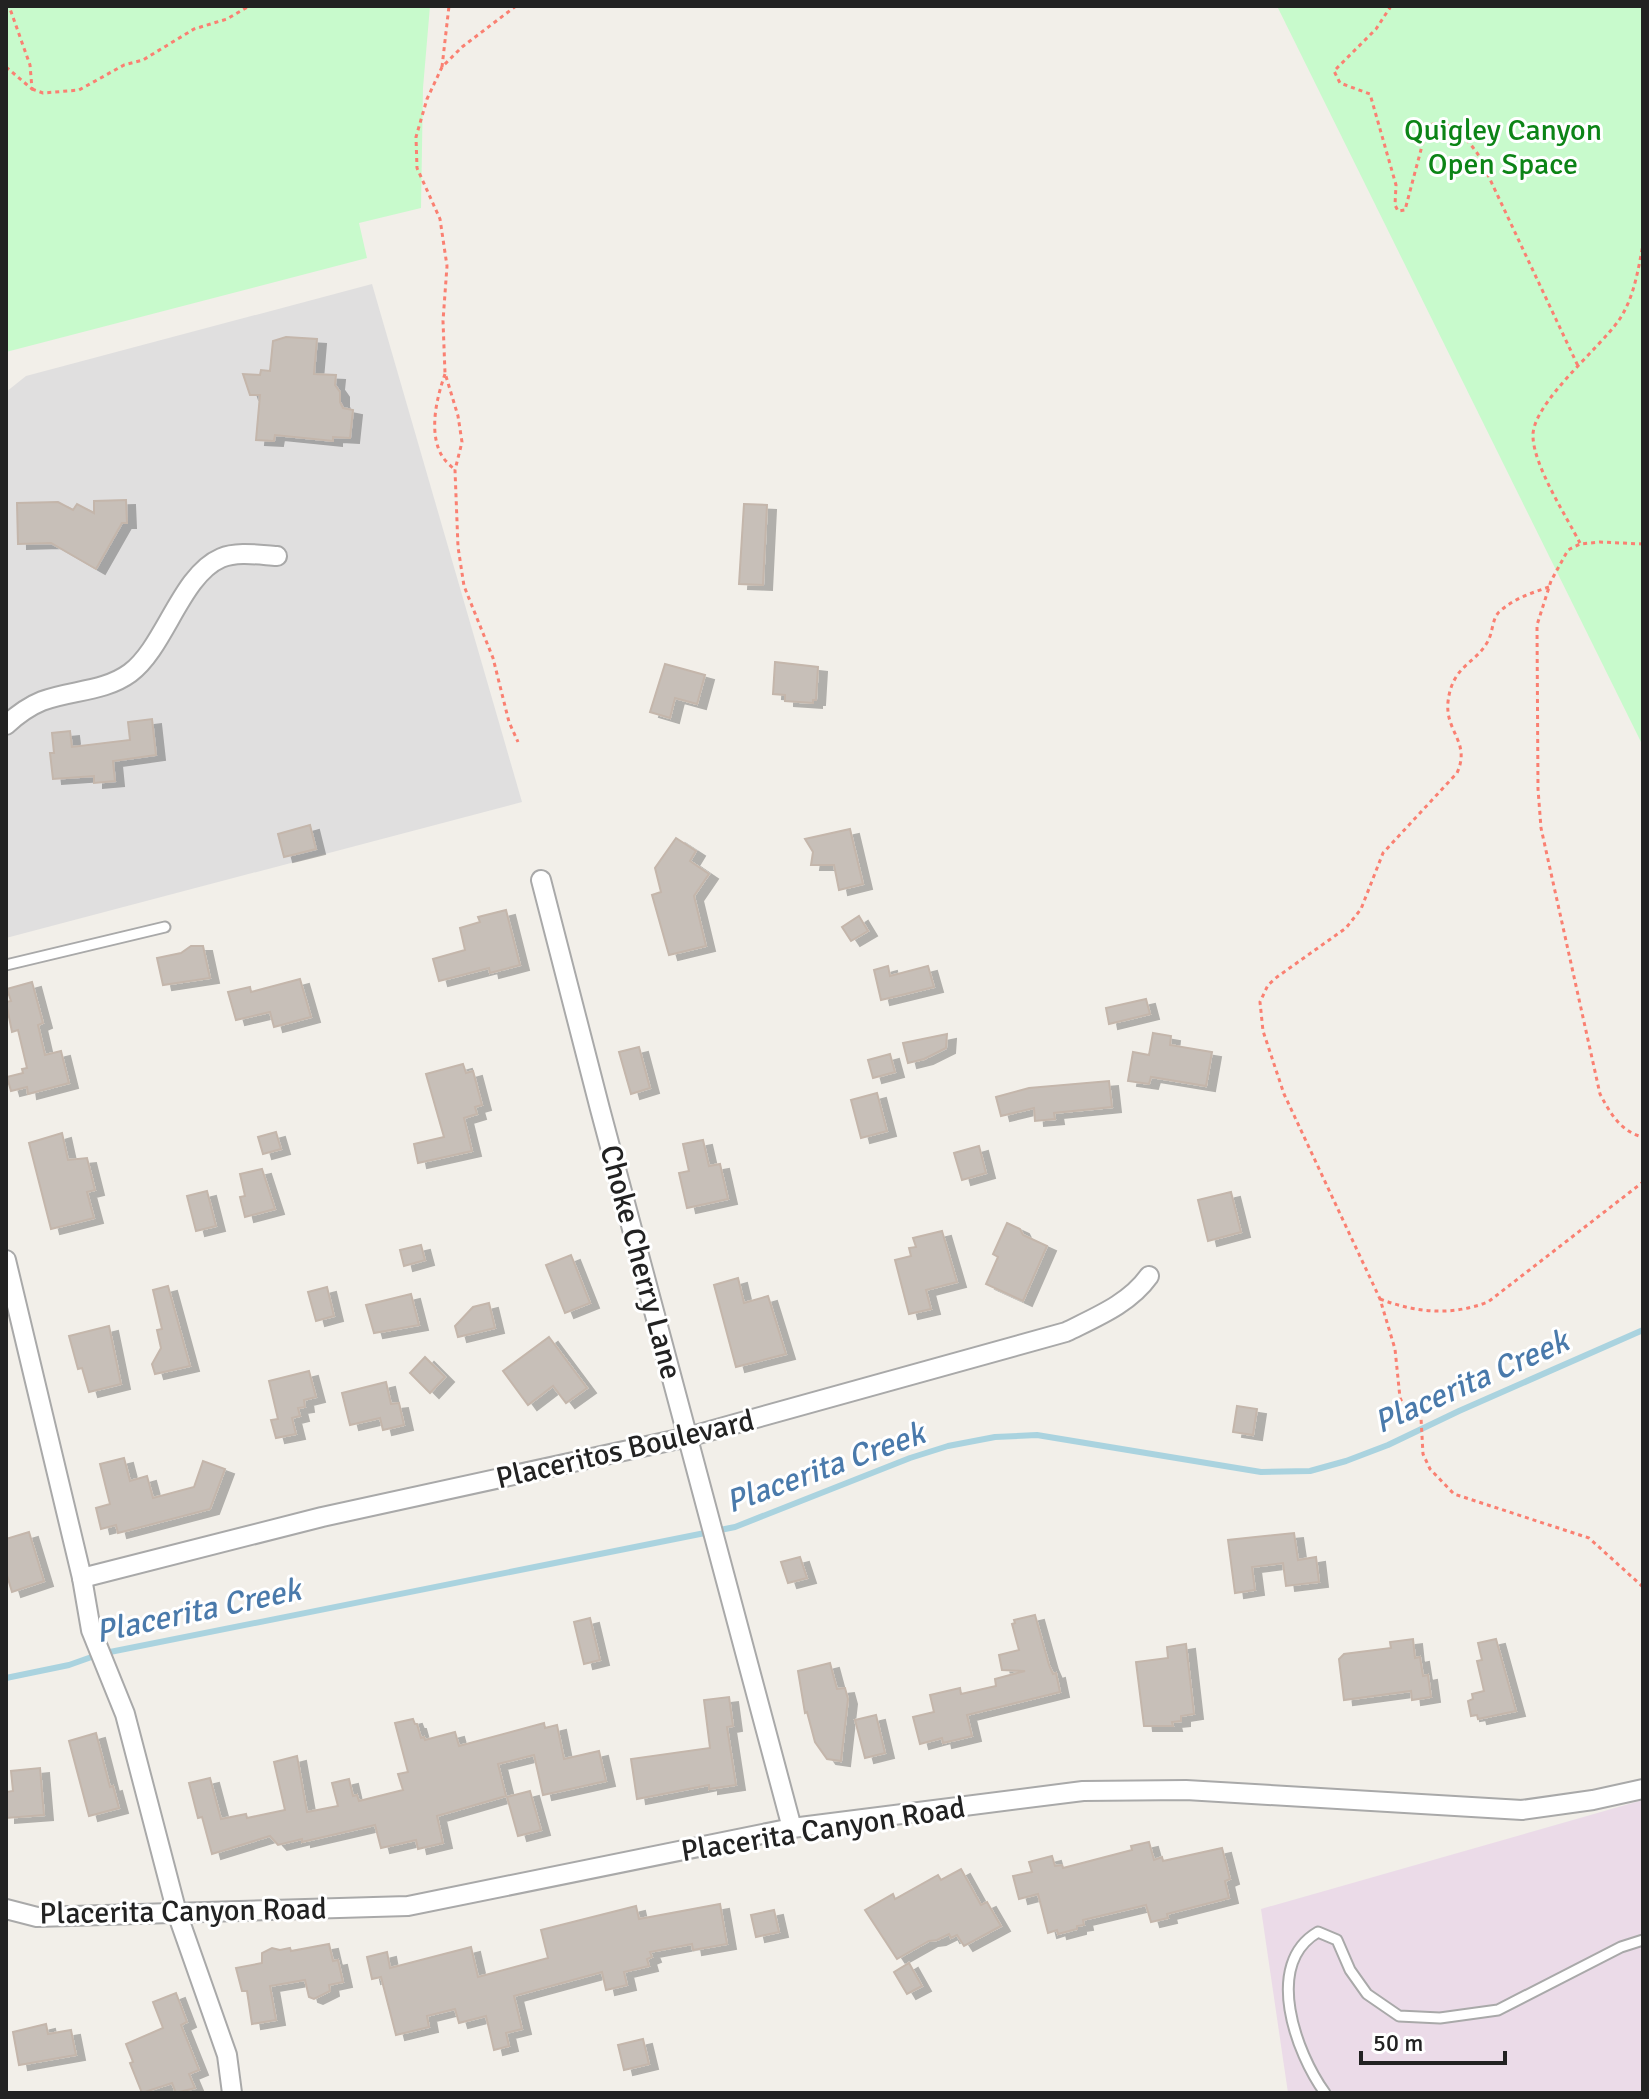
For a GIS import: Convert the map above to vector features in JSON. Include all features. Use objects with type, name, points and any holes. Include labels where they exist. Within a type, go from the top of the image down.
[{"type":"street","points":[[6,725],[23,710],[44,700],[109,685],[132,672],[148,653],[200,573],[222,557],[277,556]]},
{"type":"street","name":"Choke Cherry Lane","points":[[541,880],[792,1828]]},
{"type":"street","points":[[6,1260],[82,1578],[91,1630],[125,1714],[177,1913],[227,2055],[232,2093]]},
{"type":"street","name":"Placeritos Boulevard","points":[[82,1578],[322,1517],[688,1437],[1066,1332],[1112,1310],[1141,1288],[1149,1276]]},
{"type":"street","name":"Placerita Canyon Road","points":[[6,1909],[37,1917],[408,1906],[792,1828],[1097,1790],[1186,1790],[1522,1810],[1643,1789]]},
{"type":"lane","points":[[6,965],[165,927]]},
{"type":"lane","points":[[1325,2093],[1300,2047],[1290,2018],[1290,1982],[1295,1957],[1303,1941],[1318,1932],[1337,1940],[1350,1970],[1367,1994],[1399,2016],[1440,2018],[1498,2010],[1621,1947],[1643,1940]]},
{"type":"path","points":[[9,6],[30,65],[32,89]]},
{"type":"path","points":[[6,67],[32,89],[43,93],[79,90],[124,65],[143,60],[194,29],[227,19],[249,6]]},
{"type":"path","points":[[449,6],[442,67],[427,99],[416,137],[417,168],[440,219],[447,266],[443,321],[445,373],[462,442],[455,470],[458,547],[464,586],[493,658],[509,722],[518,742]]},
{"type":"path","points":[[442,67],[462,47],[516,6]]},
{"type":"path","points":[[1391,6],[1376,29],[1334,71],[1340,83],[1370,94],[1396,185],[1395,205],[1398,211],[1405,210],[1427,127],[1442,123],[1467,138],[1479,156],[1578,366]]},
{"type":"path","points":[[1580,544],[1538,460],[1532,435],[1538,415],[1619,320],[1632,295],[1643,245]]},
{"type":"path","points":[[445,373],[436,400],[436,437],[441,455],[455,470]]},
{"type":"path","points":[[1643,544],[1600,542],[1580,544],[1568,550],[1549,587],[1537,625],[1541,828],[1600,1094],[1609,1112],[1622,1127],[1643,1137]]},
{"type":"path","points":[[1549,587],[1520,598],[1497,614],[1488,643],[1458,671],[1448,701],[1449,721],[1462,745],[1463,760],[1457,773],[1383,853],[1361,909],[1346,928],[1277,977],[1268,985],[1260,1002],[1263,1031],[1284,1094],[1380,1299],[1395,1349],[1400,1398],[1404,1406],[1421,1418],[1423,1454],[1430,1469],[1454,1494],[1589,1538],[1643,1587]]},
{"type":"path","points":[[1380,1299],[1407,1309],[1428,1312],[1466,1311],[1488,1302],[1643,1182]]},
{"type":"shaded area","points":[[372,284],[522,802],[6,938],[6,392],[26,376]]},
{"type":"shaded area","points":[[1643,1800],[1643,2093],[1288,2093],[1261,1909]]},
{"type":"green space","points":[[6,6],[430,6],[423,88],[421,208],[359,223],[367,258],[6,352]]},
{"type":"green space","name":"Quigley Canyon Open Space","points":[[1277,6],[1643,6],[1643,746]]},
{"type":"building","points":[[286,337],[317,339],[314,374],[336,375],[335,385],[340,392],[340,402],[343,408],[353,410],[350,438],[333,437],[333,441],[275,435],[274,441],[256,440],[260,395],[250,395],[243,374],[260,375],[261,370],[270,371],[273,341]]},
{"type":"building","points":[[126,500],[127,523],[122,523],[96,569],[51,543],[18,544],[17,503],[58,502],[73,510],[77,504],[94,513],[94,501]]},
{"type":"building","points":[[744,504],[767,505],[763,585],[739,584]]},
{"type":"building","points":[[775,662],[818,667],[816,700],[813,703],[785,701],[785,695],[773,694]]},
{"type":"building","points":[[665,664],[705,675],[697,704],[675,698],[670,718],[650,712]]},
{"type":"building","points":[[152,719],[156,755],[113,761],[115,781],[94,783],[94,776],[53,779],[50,753],[54,753],[52,733],[70,731],[72,747],[130,740],[128,722]]},
{"type":"building","points":[[310,825],[316,849],[284,857],[278,834]]},
{"type":"building","points":[[850,829],[863,884],[839,890],[834,865],[811,865],[813,852],[805,839]]},
{"type":"building","points":[[676,838],[696,851],[690,861],[709,874],[694,896],[706,946],[669,955],[652,895],[661,892],[655,868]]},
{"type":"building","points":[[506,910],[520,965],[490,973],[489,968],[439,981],[433,959],[465,950],[460,928],[480,922],[478,917]]},
{"type":"building","points":[[859,916],[868,931],[851,941],[842,927]]},
{"type":"building","points":[[191,946],[203,946],[210,978],[163,985],[157,958],[181,953]]},
{"type":"building","points":[[888,966],[890,976],[928,966],[934,987],[881,1000],[874,970]]},
{"type":"building","points":[[300,979],[311,1017],[274,1027],[270,1012],[236,1020],[228,992],[250,987],[251,992]]},
{"type":"building","points":[[32,982],[43,1023],[38,1025],[45,1055],[61,1051],[69,1083],[28,1094],[27,1087],[11,1091],[7,1077],[23,1073],[22,1069],[27,1068],[18,1030],[12,1032],[6,1002],[11,1001],[7,989]]},
{"type":"building","points":[[1146,999],[1150,1014],[1109,1024],[1106,1008]]},
{"type":"building","points":[[1153,1033],[1171,1036],[1170,1045],[1212,1052],[1206,1086],[1151,1077],[1149,1084],[1128,1081],[1133,1052],[1149,1055]]},
{"type":"building","points":[[947,1034],[946,1048],[908,1063],[903,1043]]},
{"type":"building","points":[[639,1047],[650,1088],[631,1094],[619,1052]]},
{"type":"building","points":[[890,1054],[895,1072],[873,1078],[868,1060]]},
{"type":"building","points":[[463,1064],[466,1073],[473,1071],[482,1105],[475,1107],[477,1114],[464,1118],[472,1151],[418,1163],[414,1144],[444,1137],[426,1074]]},
{"type":"building","points":[[1109,1081],[1112,1107],[1054,1113],[1055,1119],[1035,1121],[1034,1108],[1001,1116],[996,1097],[1029,1088]]},
{"type":"building","points":[[877,1093],[887,1131],[861,1138],[851,1100]]},
{"type":"building","points":[[276,1132],[281,1149],[263,1154],[258,1137]]},
{"type":"building","points":[[62,1133],[68,1160],[87,1158],[95,1190],[87,1192],[94,1218],[51,1229],[29,1143]]},
{"type":"building","points":[[703,1140],[709,1166],[720,1164],[728,1199],[687,1208],[679,1173],[689,1171],[683,1144]]},
{"type":"building","points":[[979,1146],[986,1173],[962,1180],[954,1153]]},
{"type":"building","points":[[262,1169],[275,1209],[245,1217],[240,1197],[245,1196],[240,1174]]},
{"type":"building","points":[[207,1191],[216,1226],[196,1231],[187,1196]]},
{"type":"building","points":[[1231,1192],[1241,1232],[1208,1241],[1198,1200]]},
{"type":"building","points":[[1007,1223],[1020,1229],[1023,1235],[1047,1246],[1023,1301],[986,1284],[998,1257],[993,1254]]},
{"type":"building","points":[[942,1231],[957,1282],[926,1290],[931,1309],[909,1314],[895,1260],[911,1256],[909,1248],[916,1247],[913,1238]]},
{"type":"building","points":[[421,1245],[425,1260],[404,1266],[400,1250]]},
{"type":"building","points":[[571,1255],[590,1303],[565,1313],[546,1265]]},
{"type":"building","points":[[738,1278],[744,1303],[768,1296],[786,1354],[736,1367],[714,1285]]},
{"type":"building","points":[[168,1286],[190,1366],[155,1374],[152,1364],[161,1348],[157,1330],[162,1329],[153,1290]]},
{"type":"building","points":[[327,1287],[334,1316],[316,1321],[308,1292]]},
{"type":"building","points":[[411,1294],[419,1325],[374,1333],[366,1305]]},
{"type":"building","points":[[489,1303],[495,1328],[458,1337],[455,1326],[473,1307]]},
{"type":"building","points":[[109,1326],[121,1384],[89,1392],[82,1368],[78,1369],[69,1336]]},
{"type":"building","points":[[549,1337],[587,1388],[566,1403],[553,1386],[528,1405],[503,1371]]},
{"type":"building","points":[[425,1357],[445,1377],[430,1393],[410,1373]]},
{"type":"building","points":[[309,1371],[316,1397],[304,1400],[305,1407],[298,1408],[300,1416],[292,1418],[296,1434],[276,1438],[271,1420],[278,1419],[269,1381]]},
{"type":"building","points":[[386,1382],[391,1404],[399,1403],[404,1425],[383,1430],[380,1418],[350,1425],[342,1393]]},
{"type":"building","points":[[1237,1406],[1257,1409],[1253,1435],[1233,1432]]},
{"type":"building","points":[[124,1458],[130,1481],[147,1476],[153,1498],[194,1487],[203,1461],[225,1469],[210,1509],[118,1533],[116,1525],[101,1529],[96,1508],[110,1504],[100,1464]]},
{"type":"building","points":[[29,1532],[44,1581],[12,1592],[6,1572],[6,1539]]},
{"type":"building","points":[[1294,1533],[1298,1560],[1316,1557],[1319,1582],[1286,1586],[1283,1563],[1252,1567],[1255,1590],[1235,1593],[1228,1540]]},
{"type":"building","points":[[800,1557],[807,1578],[788,1583],[781,1562]]},
{"type":"building","points":[[1035,1615],[1060,1692],[967,1715],[972,1736],[943,1743],[942,1738],[920,1744],[913,1717],[934,1712],[930,1695],[960,1688],[961,1694],[996,1686],[995,1679],[1025,1671],[1002,1670],[999,1655],[1019,1650],[1012,1624],[1014,1620]]},
{"type":"building","points":[[590,1618],[600,1660],[584,1664],[574,1622]]},
{"type":"building","points":[[1413,1639],[1415,1658],[1420,1657],[1423,1676],[1428,1675],[1431,1697],[1412,1700],[1411,1691],[1344,1700],[1339,1659],[1344,1654],[1391,1648],[1390,1642]]},
{"type":"building","points":[[1496,1639],[1516,1711],[1478,1719],[1477,1715],[1471,1716],[1468,1701],[1473,1699],[1472,1694],[1484,1691],[1477,1661],[1482,1660],[1478,1643]]},
{"type":"building","points":[[1186,1644],[1194,1714],[1181,1716],[1181,1721],[1172,1722],[1173,1726],[1144,1726],[1136,1662],[1168,1658],[1167,1647]]},
{"type":"building","points":[[830,1663],[837,1689],[845,1688],[848,1699],[841,1761],[827,1759],[815,1742],[805,1713],[798,1671]]},
{"type":"building","points":[[729,1697],[733,1726],[727,1727],[736,1785],[709,1789],[709,1785],[637,1799],[631,1759],[710,1748],[704,1700]]},
{"type":"building","points":[[876,1715],[885,1753],[865,1758],[855,1720]]},
{"type":"building","points":[[413,1719],[421,1738],[425,1740],[455,1732],[459,1746],[544,1723],[545,1728],[557,1725],[564,1759],[599,1751],[606,1781],[543,1795],[534,1755],[498,1764],[506,1796],[437,1816],[443,1843],[418,1849],[416,1840],[381,1848],[375,1825],[278,1845],[270,1836],[212,1854],[189,1783],[210,1778],[221,1819],[246,1814],[247,1818],[285,1810],[274,1762],[297,1756],[307,1812],[338,1806],[332,1783],[349,1779],[353,1796],[357,1795],[359,1801],[403,1790],[398,1774],[408,1772],[395,1723]]},
{"type":"building","points":[[96,1733],[110,1787],[113,1786],[119,1808],[89,1816],[69,1741]]},
{"type":"building","points":[[40,1768],[44,1815],[6,1818],[6,1792],[13,1791],[11,1771]]},
{"type":"building","points":[[530,1791],[541,1830],[518,1836],[507,1797]]},
{"type":"building","points":[[1149,1842],[1154,1860],[1162,1857],[1163,1861],[1222,1848],[1230,1879],[1225,1881],[1229,1898],[1167,1914],[1168,1918],[1151,1922],[1146,1905],[1083,1920],[1084,1925],[1077,1926],[1077,1929],[1058,1934],[1057,1930],[1048,1933],[1038,1894],[1019,1899],[1013,1876],[1032,1872],[1029,1862],[1052,1856],[1055,1866],[1062,1865],[1063,1868],[1132,1850],[1131,1846]]},
{"type":"building","points":[[961,1869],[981,1905],[987,1902],[1001,1926],[964,1946],[957,1935],[951,1938],[949,1934],[897,1959],[865,1910],[893,1894],[895,1899],[938,1875],[941,1880]]},
{"type":"building","points":[[720,1904],[727,1944],[693,1950],[692,1944],[650,1952],[652,1957],[647,1959],[649,1966],[624,1972],[627,1985],[606,1990],[602,1972],[514,1996],[522,2029],[506,2033],[509,2046],[494,2050],[486,2016],[459,2023],[455,2009],[427,2016],[429,2027],[396,2035],[381,1977],[372,1979],[367,1957],[387,1952],[390,1968],[471,1947],[478,1977],[548,1958],[541,1930],[636,1906],[639,1919]]},
{"type":"building","points":[[774,1910],[779,1932],[756,1937],[751,1915]]},
{"type":"building","points":[[329,1944],[333,1961],[338,1960],[343,1982],[329,1985],[330,1991],[314,1999],[309,1997],[305,1980],[270,1986],[276,2020],[252,2024],[247,1991],[242,1991],[236,1968],[262,1963],[262,1953],[272,1948],[290,1948],[291,1951]]},
{"type":"building","points":[[909,1963],[922,1986],[907,1994],[894,1972]]},
{"type":"building","points":[[176,1993],[187,2022],[181,2025],[199,2070],[189,2074],[195,2088],[176,2093],[172,2083],[142,2093],[126,2044],[163,2028],[153,2002]]},
{"type":"building","points":[[46,2024],[48,2034],[71,2030],[76,2055],[19,2065],[13,2032]]},
{"type":"building","points":[[643,2039],[649,2064],[624,2070],[618,2045]]},
{"type":"waterway","name":"Placerita Creek","points":[[6,1678],[69,1665],[100,1654],[735,1527],[910,1458],[948,1446],[995,1437],[1037,1435],[1261,1472],[1310,1471],[1388,1445],[1643,1330]]}]
